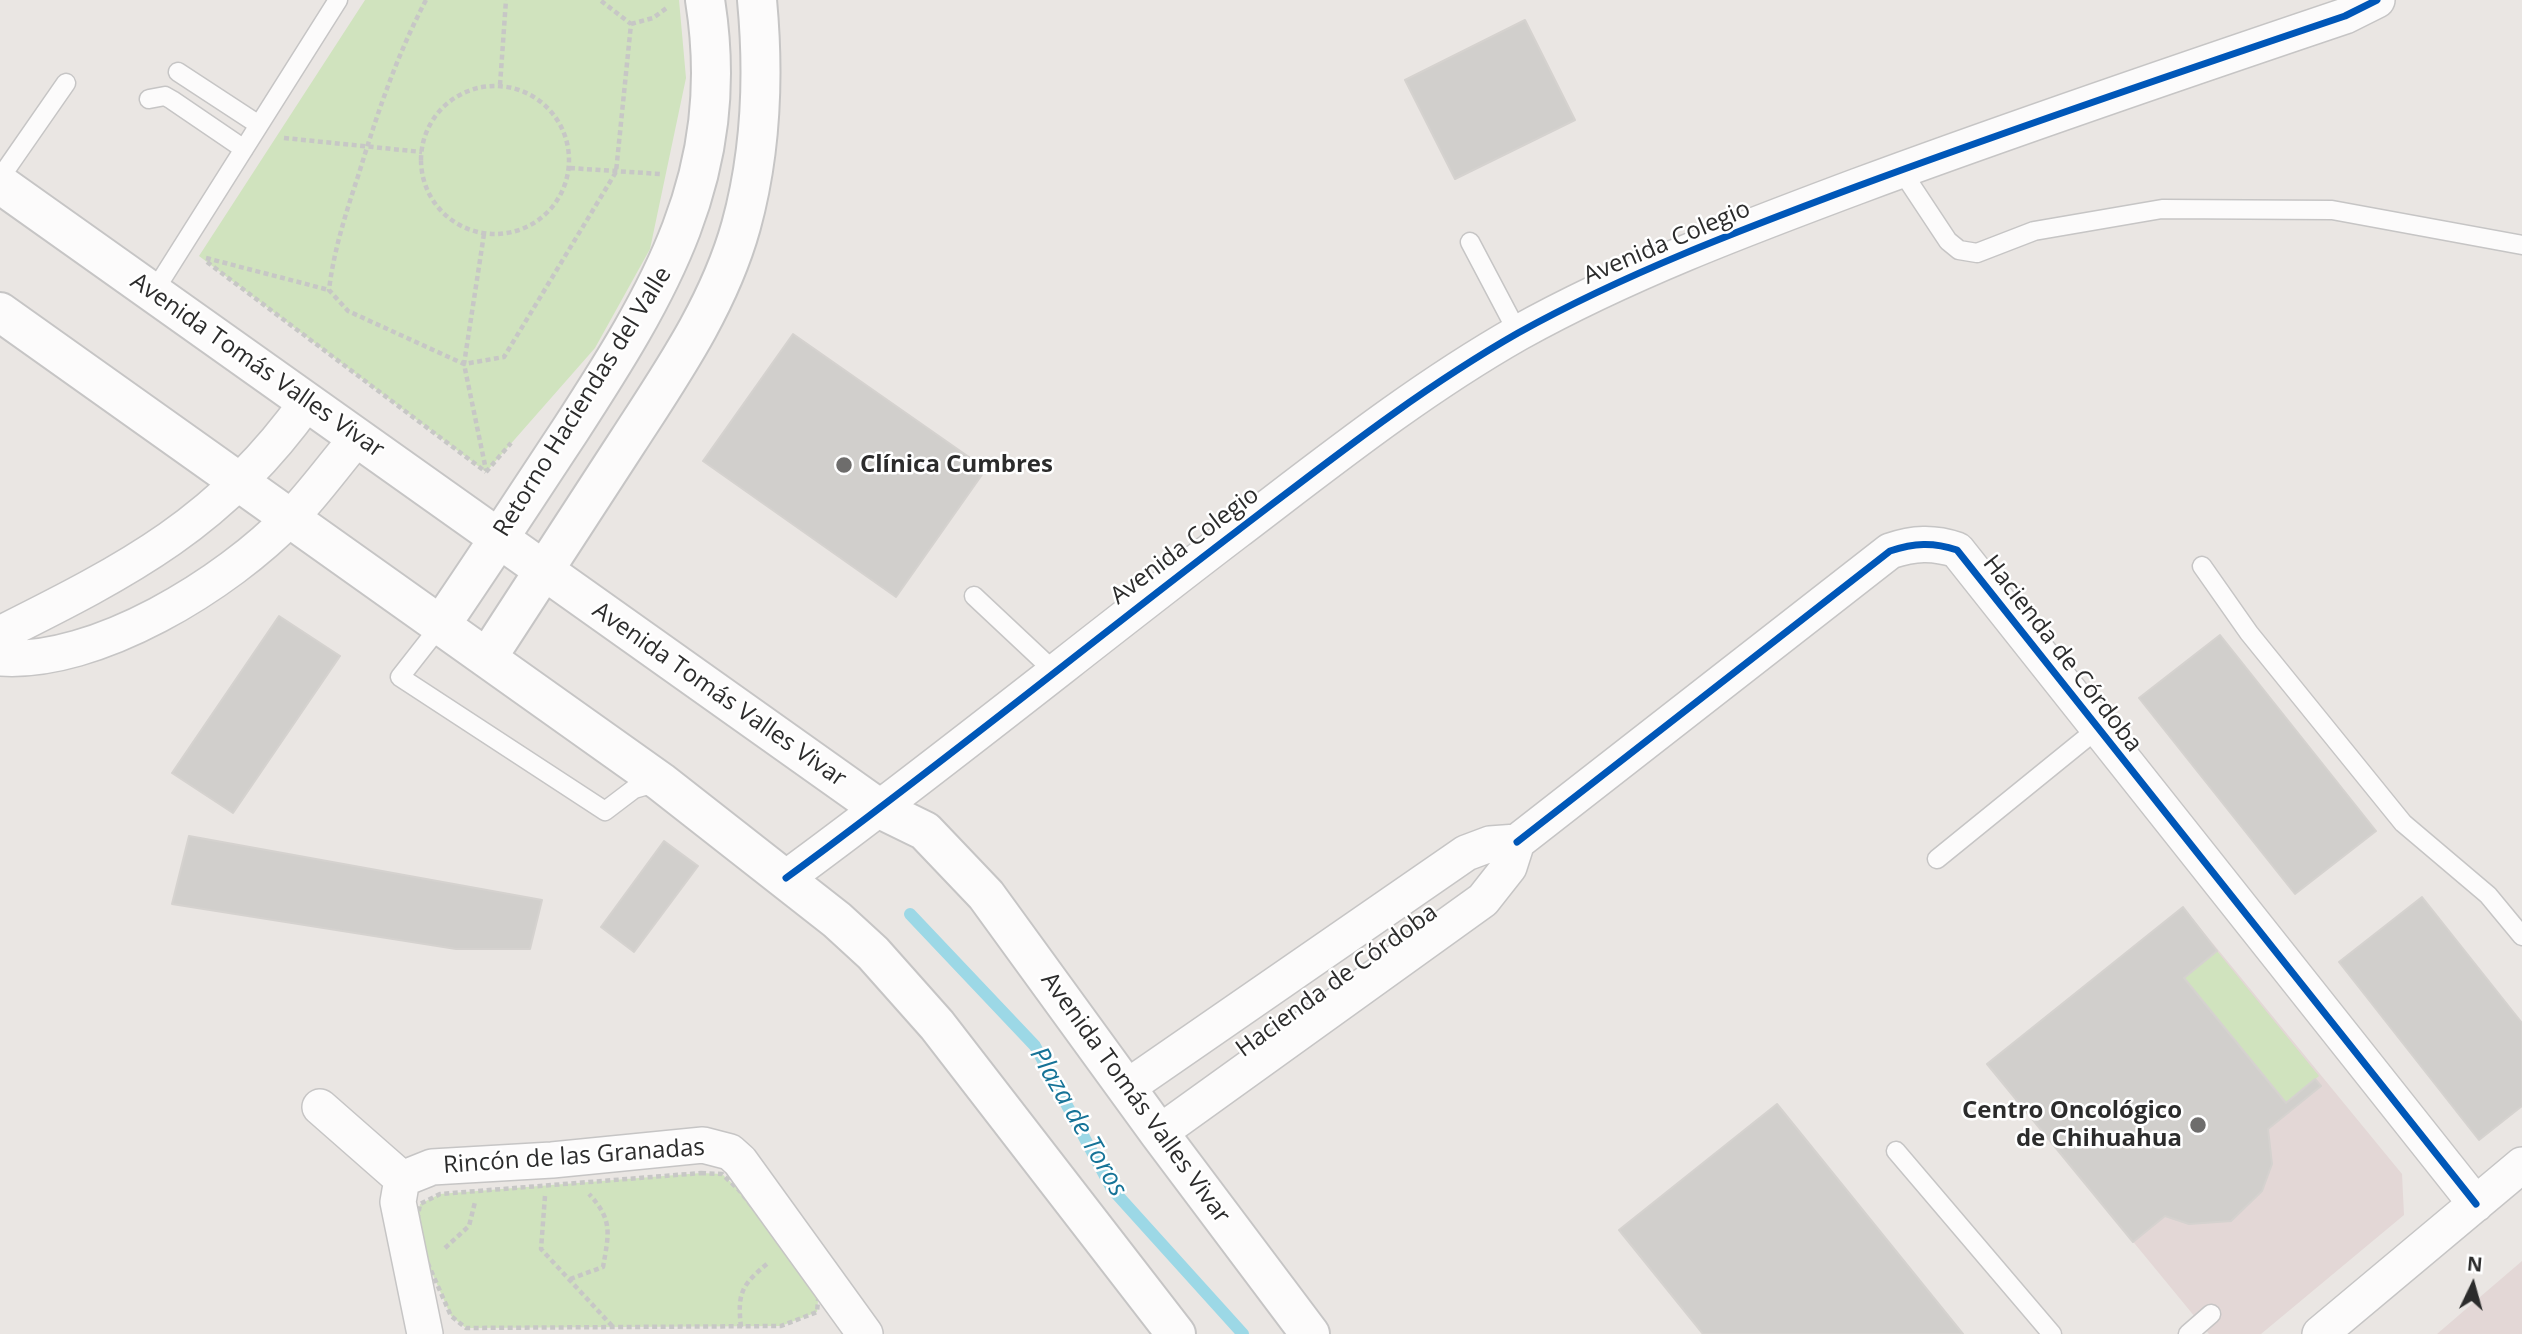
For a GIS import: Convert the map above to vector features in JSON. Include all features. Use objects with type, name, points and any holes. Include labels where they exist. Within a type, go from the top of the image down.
[{"type":"main road","name":"Retorno Haciendas del Valle","points":[[440,625],[499,539],[652,299],[678,243],[696,187],[706,133],[712,72],[705,0]]},
{"type":"main road","points":[[487,658],[675,368],[704,318],[726,271],[741,226],[757,132],[760,48],[757,0]]},
{"type":"main road","name":"Avenida Tomás Valles Vivar","points":[[0,184],[880,809],[925,831],[986,895],[1159,1133],[1310,1334]]},
{"type":"main road","points":[[0,312],[242,481],[661,782],[837,920],[911,993],[1176,1334]]},
{"type":"street","name":"Avenida Colegio","points":[[786,878],[880,809],[1054,671],[1386,418],[1518,333],[1661,264],[1901,170],[2040,118],[2345,16],[2377,0]]},
{"type":"street","points":[[307,402],[278,442],[242,481],[145,558],[0,636],[13,659],[84,648],[178,603],[229,568],[291,517],[357,438]]},
{"type":"street","name":"Hacienda de Córdoba","points":[[1126,1088],[1466,853],[1490,844],[1517,842],[1890,551],[1910,544],[1928,543],[1957,550],[2096,730],[2476,1204]]},
{"type":"street","points":[[145,558],[178,603]]},
{"type":"street","name":"Hacienda de Córdoba","points":[[1159,1133],[1483,900],[1509,867],[1517,842]]},
{"type":"street","points":[[320,1107],[402,1179],[398,1202],[425,1334]]},
{"type":"street","name":"Rincón de las Granadas","points":[[402,1179],[432,1167],[552,1160],[703,1145],[718,1147],[740,1161],[866,1334]]},
{"type":"street","points":[[2320,1334],[2522,1165]]},
{"type":"lane","points":[[153,293],[338,0]]},
{"type":"lane","points":[[178,72],[259,125]]},
{"type":"lane","points":[[0,178],[66,83]]},
{"type":"lane","points":[[149,99],[165,96],[243,149]]},
{"type":"lane","points":[[1901,170],[1948,241],[1959,250],[1977,253],[2034,231],[2162,209],[2332,210],[2522,245]]},
{"type":"lane","points":[[1471,242],[1518,333]]},
{"type":"lane","points":[[2202,566],[2249,633],[2403,823],[2488,895],[2522,936]]},
{"type":"lane","points":[[974,596],[1054,671]]},
{"type":"lane","points":[[440,625],[400,677],[604,811],[634,789],[661,782]]},
{"type":"lane","points":[[1937,859],[2096,730]]},
{"type":"lane","points":[[1896,1151],[2052,1334]]},
{"type":"lane","points":[[2188,1334],[2211,1314]]},
{"type":"path","points":[[329,290],[334,252],[367,147],[400,49],[426,0]]},
{"type":"path","points":[[500,85],[506,0]]},
{"type":"path","points":[[600,0],[631,24]]},
{"type":"path","points":[[631,24],[653,18],[677,0]]},
{"type":"path","points":[[486,472],[199,256],[329,290],[348,311],[464,364],[504,357],[616,172],[631,24]]},
{"type":"path","points":[[500,85],[524,91],[560,122],[569,144],[570,168],[564,191],[550,211],[531,225],[508,234],[484,234],[460,226],[440,210],[426,189],[421,164],[423,139],[434,117],[452,99],[475,88],[500,85]]},
{"type":"path","points":[[275,137],[422,152]]},
{"type":"path","points":[[570,168],[665,174]]},
{"type":"path","points":[[484,234],[464,364],[486,472]]},
{"type":"path","points":[[486,472],[513,441]]},
{"type":"path","points":[[722,1174],[739,1190],[819,1290],[817,1312],[781,1326],[741,1327],[466,1328],[451,1316],[415,1234],[420,1204],[440,1194],[579,1183],[722,1174]]},
{"type":"path","points":[[570,1279],[604,1267],[607,1241],[606,1212],[579,1183]]},
{"type":"path","points":[[545,1186],[541,1249],[614,1327]]},
{"type":"path","points":[[424,1254],[447,1247],[469,1226],[478,1191]]},
{"type":"path","points":[[741,1327],[739,1303],[745,1283],[786,1249]]},
{"type":"shaded area","name":"Centro Oncológico de Chihuahua","points":[[2183,907],[2402,1174],[2404,1215],[2261,1334],[2209,1334],[1987,1064]]},
{"type":"shaded area","points":[[2522,1261],[2522,1334],[2437,1334],[2473,1303]]},
{"type":"green space","points":[[365,0],[679,0],[686,78],[650,249],[595,348],[486,472],[199,256]]},
{"type":"green space","points":[[2217,951],[2319,1076],[2286,1103],[2184,978]]},
{"type":"green space","points":[[701,1173],[722,1174],[739,1190],[819,1290],[817,1312],[781,1326],[466,1328],[451,1316],[415,1234],[420,1204],[440,1194]]},
{"type":"building","points":[[1525,20],[1575,120],[1455,179],[1405,80]]},
{"type":"building","name":"Clínica Cumbres","points":[[793,334],[986,469],[896,597],[703,461]]},
{"type":"building","points":[[279,616],[340,656],[233,813],[172,773]]},
{"type":"building","points":[[2220,635],[2376,831],[2295,894],[2139,698]]},
{"type":"building","points":[[189,836],[542,900],[530,949],[456,949],[172,904]]},
{"type":"building","points":[[664,841],[698,866],[634,952],[601,927]]},
{"type":"building","points":[[2422,897],[2522,1023],[2522,1106],[2479,1140],[2339,962]]},
{"type":"building","name":"Centro Oncológico de Chihuahua","points":[[2183,907],[2217,951],[2184,978],[2286,1103],[2315,1079],[2321,1086],[2268,1129],[2272,1164],[2262,1191],[2231,1221],[2189,1224],[2165,1216],[2133,1242],[1987,1064]]},
{"type":"building","points":[[1777,1104],[1963,1334],[1703,1334],[1619,1230]]},
{"type":"waterway","name":"Plaza de Toros","points":[[910,914],[1035,1046],[1112,1189],[1243,1334]]},
{"type":"cycle path","points":[[786,878],[1340,453],[1409,402],[1518,333],[1643,271],[1772,219],[2040,120],[2345,16],[2377,0]]},
{"type":"cycle path","points":[[1517,842],[1890,551],[1924,544],[1957,550],[2476,1204]]},
{"type":"place","name":"Clínica Cumbres","points":[[844,465]]},
{"type":"place","name":"Centro Oncológico de Chihuahua","points":[[2198,1125]]}]
